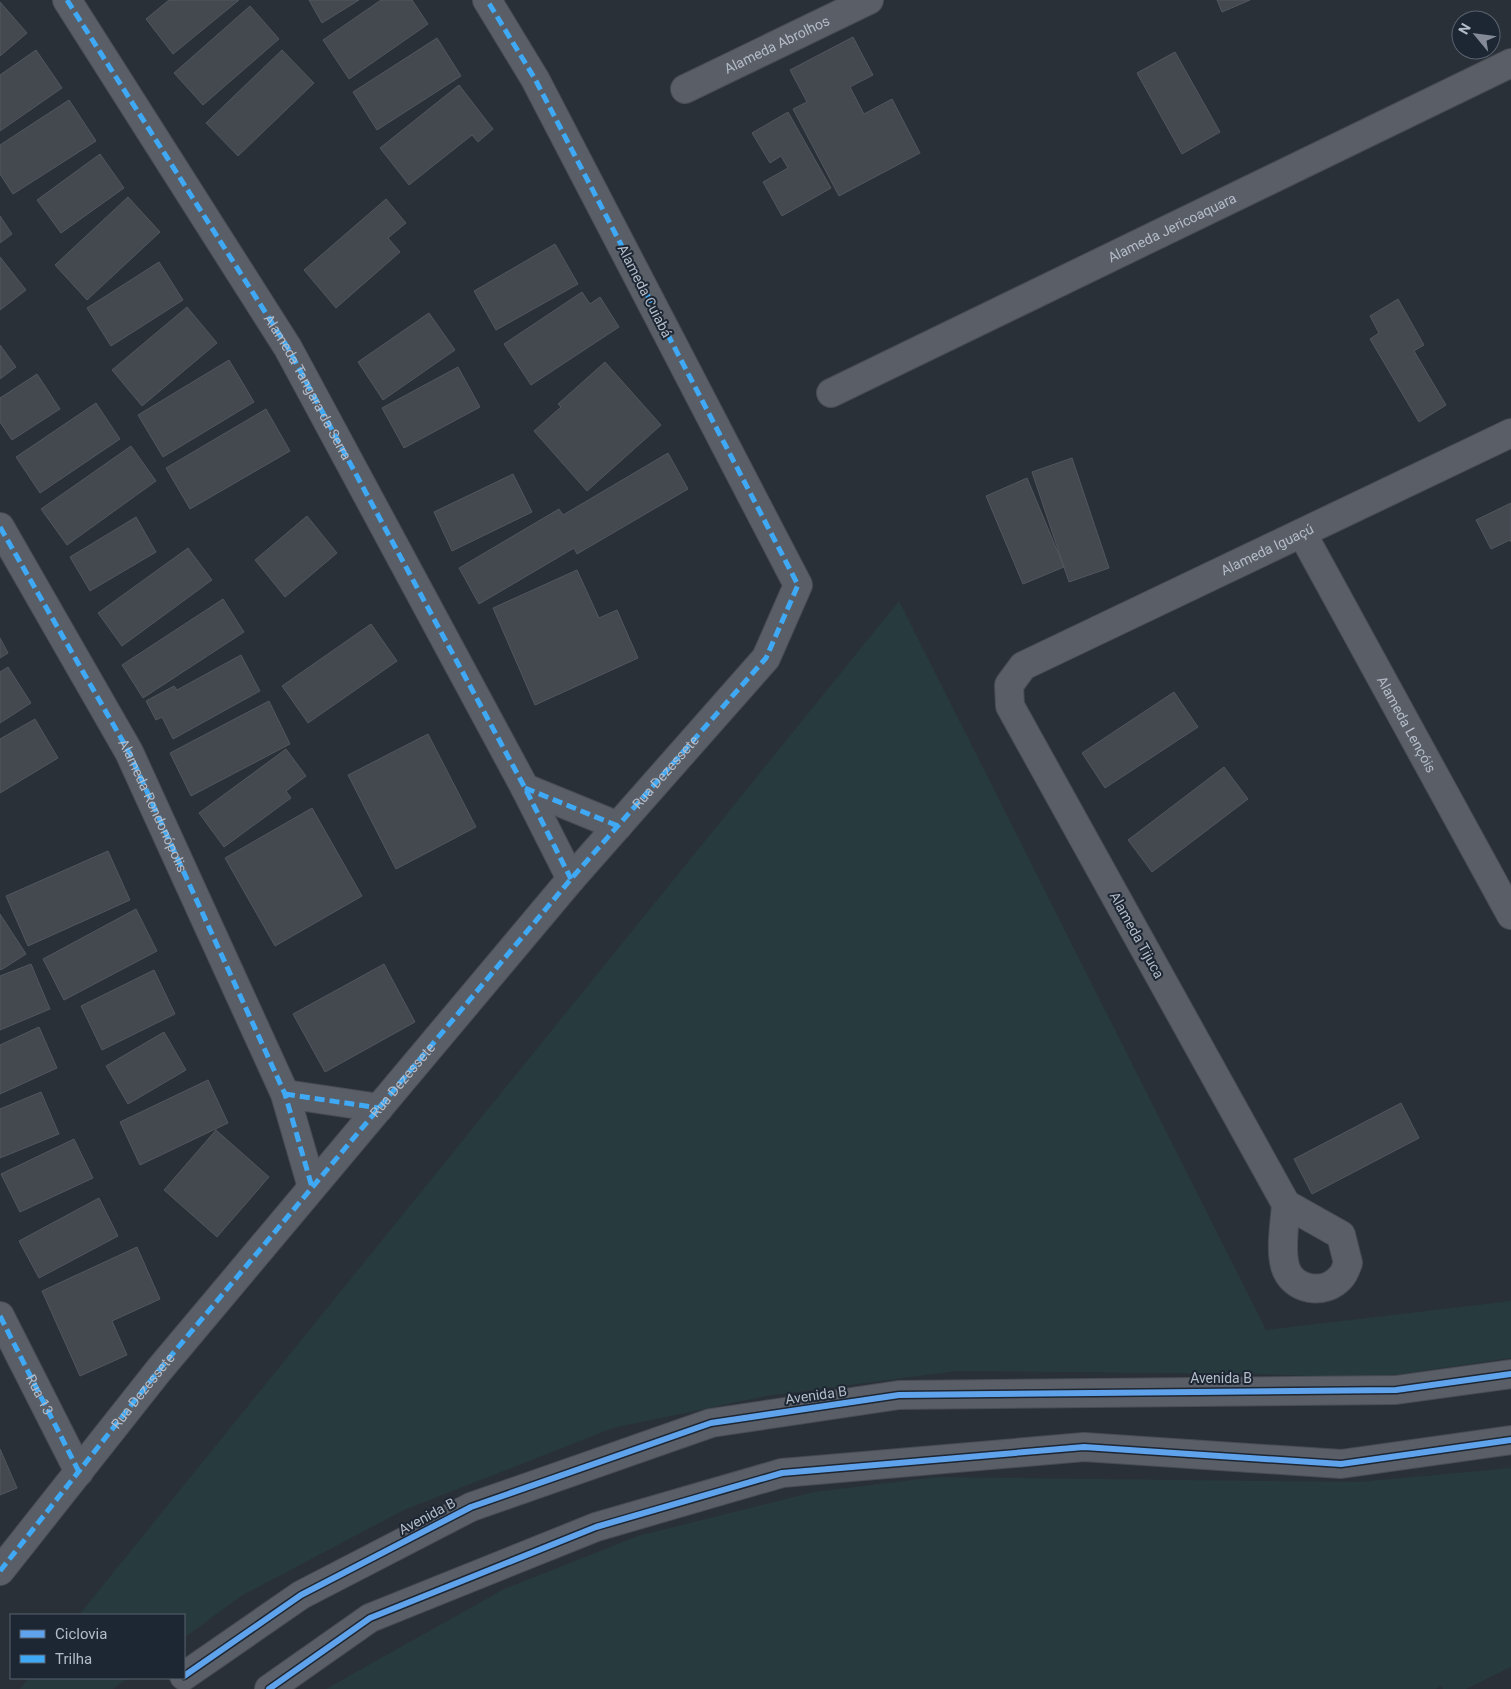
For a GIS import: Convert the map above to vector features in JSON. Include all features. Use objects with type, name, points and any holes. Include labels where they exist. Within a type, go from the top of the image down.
[{"type":"street","name":"Alameda Tangara da Serra","points":[[67,0],[288,348],[525,788],[570,879]]},
{"type":"street","name":"Alameda Cuiabá","points":[[487,0],[535,79],[798,585]]},
{"type":"street","name":"Alameda Abrolhos","points":[[685,89],[869,0]]},
{"type":"street","name":"Alameda Jericoaquara","points":[[832,393],[1511,63]]},
{"type":"street","name":"Alameda Iguaçú","points":[[1024,666],[1511,433]]},
{"type":"street","name":"Alameda Rondonópolis","points":[[0,527],[129,752],[285,1094],[312,1187]]},
{"type":"street","name":"Alameda Lençóis","points":[[1302,533],[1511,915]]},
{"type":"street","name":"Rua Dezessete","points":[[0,1572],[159,1370],[570,879],[766,658],[798,585]]},
{"type":"street","name":"Alameda Tijuca","points":[[1024,666],[1009,684],[1010,706],[1286,1204]]},
{"type":"street","points":[[525,788],[618,826]]},
{"type":"street","points":[[285,1094],[379,1108]]},
{"type":"street","name":"Rua 13","points":[[0,1316],[79,1472]]},
{"type":"street","name":"Avenida B","points":[[185,1675],[301,1595],[472,1507],[711,1423],[899,1395],[1396,1390],[1511,1374]]},
{"type":"street","points":[[269,1689],[370,1618],[596,1527],[782,1473],[1084,1447],[1341,1464],[1511,1440]]},
{"type":"street","points":[[164,1689],[179,1679]]},
{"type":"green space","points":[[899,601],[1266,1330],[1511,1301],[1511,1358],[1366,1379],[1266,1374],[957,1371],[766,1396],[613,1428],[404,1510],[241,1596],[185,1637],[185,1614],[80,1614]]},
{"type":"green space","points":[[1511,1468],[1511,1667],[1466,1689],[1443,1689],[1441,1686],[1435,1689],[326,1689],[504,1589],[638,1536],[814,1492],[937,1477],[1359,1482]]},
{"type":"green space","points":[[28,1679],[127,1679],[113,1689],[20,1689]]},
{"type":"building","points":[[169,0],[239,0],[173,54],[146,19]]},
{"type":"building","points":[[309,0],[359,0],[322,23]]},
{"type":"building","points":[[381,0],[412,0],[428,24],[349,79],[323,40]]},
{"type":"building","points":[[1217,0],[1250,0],[1222,12]]},
{"type":"building","points":[[0,2],[27,33],[0,56]]},
{"type":"building","points":[[250,6],[279,39],[203,105],[174,73]]},
{"type":"building","points":[[853,37],[873,75],[850,87],[864,114],[892,99],[920,153],[839,196],[793,109],[807,102],[790,70]]},
{"type":"building","points":[[437,38],[461,76],[377,130],[353,92]]},
{"type":"building","points":[[36,50],[62,88],[0,131],[0,75]]},
{"type":"building","points":[[282,50],[314,83],[238,156],[206,123]]},
{"type":"building","points":[[1175,52],[1220,132],[1182,154],[1137,73]]},
{"type":"building","points":[[459,85],[493,129],[478,142],[472,135],[409,185],[380,148]]},
{"type":"building","points":[[69,100],[96,141],[13,194],[0,174],[0,145]]},
{"type":"building","points":[[788,112],[831,188],[782,216],[763,182],[788,168],[781,156],[770,163],[752,133]]},
{"type":"building","points":[[100,154],[124,188],[61,233],[37,200]]},
{"type":"building","points":[[128,197],[160,232],[87,300],[55,265]]},
{"type":"building","points":[[386,199],[406,223],[388,238],[400,252],[336,308],[304,270]]},
{"type":"building","points":[[0,216],[12,234],[0,243]]},
{"type":"building","points":[[555,244],[578,284],[496,330],[474,291]]},
{"type":"building","points":[[0,257],[26,290],[0,310]]},
{"type":"building","points":[[159,262],[183,300],[111,346],[87,308]]},
{"type":"building","points":[[582,292],[590,304],[600,297],[619,327],[531,385],[504,344]]},
{"type":"building","points":[[1398,299],[1424,345],[1414,351],[1446,405],[1419,422],[1370,339],[1379,333],[1370,316]]},
{"type":"building","points":[[187,307],[217,343],[142,406],[112,370]]},
{"type":"building","points":[[429,313],[455,350],[383,400],[358,362]]},
{"type":"building","points":[[0,345],[16,367],[0,379]]},
{"type":"building","points":[[229,360],[254,402],[163,457],[138,415]]},
{"type":"building","points":[[605,362],[661,425],[587,491],[534,431],[561,407],[558,404]]},
{"type":"building","points":[[458,367],[480,407],[404,448],[382,408]]},
{"type":"building","points":[[37,374],[60,409],[12,440],[0,422],[0,398]]},
{"type":"building","points":[[96,403],[120,439],[40,493],[16,457]]},
{"type":"building","points":[[266,409],[290,451],[190,509],[166,468]]},
{"type":"building","points":[[131,446],[156,481],[67,545],[41,509]]},
{"type":"building","points":[[668,453],[688,489],[577,554],[574,548],[479,604],[459,568],[559,509],[563,515]]},
{"type":"building","points":[[1072,458],[1109,568],[1069,582],[1032,472]]},
{"type":"building","points":[[513,474],[532,512],[452,551],[434,512]]},
{"type":"building","points":[[1027,478],[1064,567],[1023,584],[986,496]]},
{"type":"building","points":[[1511,503],[1511,542],[1510,540],[1491,549],[1476,520]]},
{"type":"building","points":[[307,516],[337,553],[285,597],[255,560]]},
{"type":"building","points":[[136,517],[156,552],[90,591],[70,557]]},
{"type":"building","points":[[188,548],[212,580],[122,646],[98,613]]},
{"type":"building","points":[[577,570],[599,618],[617,610],[638,658],[535,705],[493,608]]},
{"type":"building","points":[[223,599],[244,632],[143,698],[122,665]]},
{"type":"building","points":[[371,624],[397,661],[308,723],[282,686]]},
{"type":"building","points":[[0,638],[8,653],[0,658]]},
{"type":"building","points":[[241,655],[260,691],[173,739],[162,717],[156,720],[146,701],[174,686],[177,690]]},
{"type":"building","points":[[8,667],[31,703],[0,723],[0,672]]},
{"type":"building","points":[[1174,692],[1198,727],[1105,788],[1082,753]]},
{"type":"building","points":[[269,701],[290,744],[191,796],[170,753]]},
{"type":"building","points":[[35,719],[58,758],[0,793],[0,739]]},
{"type":"building","points":[[428,734],[476,827],[396,869],[348,775]]},
{"type":"building","points":[[286,749],[306,776],[286,791],[291,798],[224,847],[199,813]]},
{"type":"building","points":[[1224,767],[1248,799],[1152,872],[1128,840]]},
{"type":"building","points":[[312,808],[362,896],[275,946],[225,858]]},
{"type":"building","points":[[108,851],[130,900],[28,946],[6,896]]},
{"type":"building","points":[[136,909],[157,951],[64,1000],[43,959]]},
{"type":"building","points":[[0,914],[26,954],[1,970],[0,969]]},
{"type":"building","points":[[31,964],[50,1009],[0,1030],[0,976]]},
{"type":"building","points":[[384,964],[415,1022],[325,1072],[293,1014]]},
{"type":"building","points":[[154,970],[175,1014],[102,1050],[81,1006]]},
{"type":"building","points":[[39,1027],[57,1068],[0,1094],[0,1045]]},
{"type":"building","points":[[164,1032],[186,1070],[128,1104],[106,1066]]},
{"type":"building","points":[[208,1080],[228,1123],[140,1165],[120,1122]]},
{"type":"building","points":[[41,1092],[59,1134],[0,1158],[0,1109]]},
{"type":"building","points":[[1401,1103],[1419,1138],[1312,1194],[1294,1159]]},
{"type":"building","points":[[216,1130],[269,1177],[217,1237],[164,1190]]},
{"type":"building","points":[[74,1139],[93,1178],[20,1212],[1,1174]]},
{"type":"building","points":[[99,1198],[118,1236],[39,1278],[19,1241]]},
{"type":"building","points":[[137,1247],[160,1299],[112,1321],[127,1355],[80,1376],[42,1291]]},
{"type":"building","points":[[0,1449],[17,1488],[0,1495]]},
{"type":"marked path","points":[[67,0],[288,348],[525,788],[571,879]]},
{"type":"marked path","points":[[0,1571],[159,1370],[571,879],[766,658],[798,585],[535,79],[487,0]]},
{"type":"marked path","points":[[0,527],[129,752],[285,1094],[312,1187]]},
{"type":"marked path","points":[[525,788],[618,826]]},
{"type":"marked path","points":[[285,1094],[379,1108]]},
{"type":"marked path","points":[[0,1316],[79,1472]]},
{"type":"cycle path","points":[[185,1675],[301,1595],[471,1507],[711,1423],[899,1395],[1396,1390],[1511,1374]]},
{"type":"cycle path","points":[[269,1689],[370,1618],[596,1527],[782,1473],[1084,1447],[1341,1464],[1511,1440]]}]
